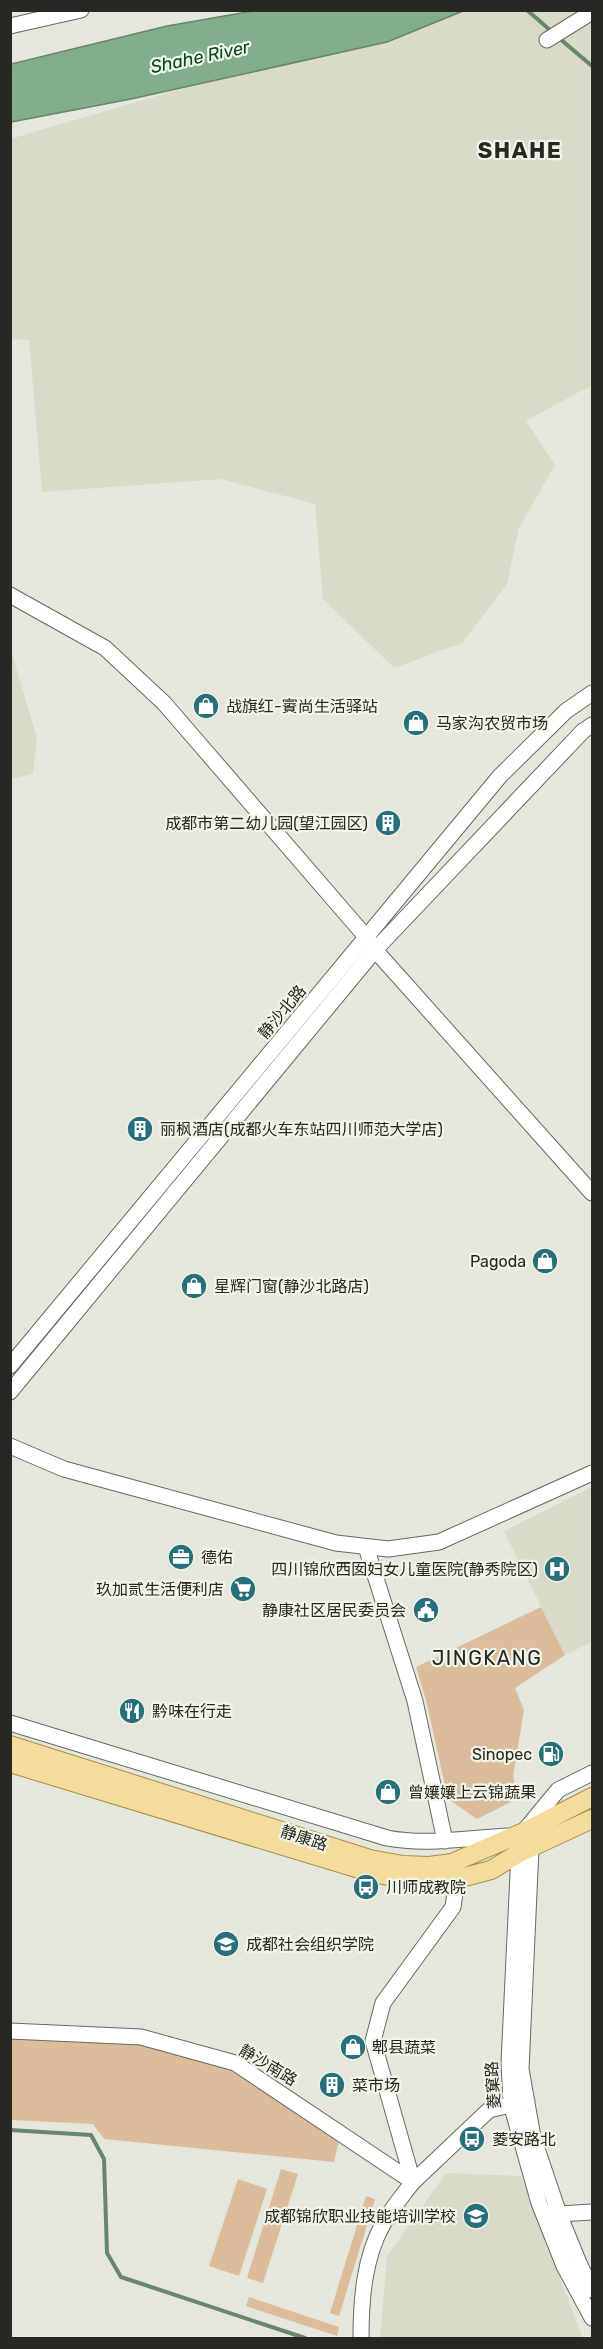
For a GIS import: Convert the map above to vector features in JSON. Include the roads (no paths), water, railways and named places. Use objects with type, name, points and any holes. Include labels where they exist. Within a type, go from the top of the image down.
[{"type":"main road","name":"静康路","points":[[10,1745],[370,1859],[403,1865],[429,1866],[452,1863],[592,1819]]},
{"type":"main road","name":"静康路","points":[[10,1763],[369,1872],[416,1882],[457,1879],[490,1870],[522,1840],[592,1797]]},
{"type":"street","points":[[20,20],[81,10]]},
{"type":"street","points":[[547,40],[592,12]]},
{"type":"street","points":[[10,595],[105,648],[164,703],[371,944],[592,1193]]},
{"type":"street","name":"静沙北路","points":[[10,1392],[371,944],[500,776],[566,711],[592,693]]},
{"type":"street","name":"静沙北路","points":[[10,1366],[371,944],[583,731],[592,725]]},
{"type":"street","points":[[10,1446],[64,1469],[336,1544],[388,1549],[439,1542],[592,1473]]},
{"type":"street","points":[[366,1547],[415,1701],[445,1841]]},
{"type":"street","points":[[10,1722],[387,1838],[410,1842],[445,1841],[472,1837],[522,1840],[558,1790],[592,1773]]},
{"type":"street","name":"菱窠路","points":[[522,1840],[521,2069],[533,2137],[559,2214],[592,2290]]},
{"type":"street","name":"菱窠路","points":[[522,1840],[509,2063],[511,2104],[539,2203],[564,2266],[592,2318]]},
{"type":"street","points":[[413,2182],[373,2041],[383,2003],[453,1907],[457,1879]]},
{"type":"street","name":"静沙南路","points":[[10,2031],[141,2037],[235,2063],[413,2182]]},
{"type":"street","points":[[361,2338],[361,2303],[368,2264],[382,2224],[413,2182],[489,2110],[527,2101]]},
{"type":"street","points":[[559,2214],[592,2212]]},
{"type":"water","name":"Shahe River","points":[[253,11],[463,11],[387,42],[131,99],[11,122],[11,64],[167,26]]},
{"type":"waterway","points":[[527,10],[551,31]]},
{"type":"waterway","points":[[559,38],[592,66]]},
{"type":"waterway","points":[[10,2130],[91,2135],[104,2159],[107,2253],[121,2277],[305,2338]]},
{"type":"place","name":"战旗红-賨尚生活驿站","points":[[206,706]]},
{"type":"place","name":"马家沟农贸市场","points":[[416,723]]},
{"type":"place","name":"成都市第二幼儿园(望江园区)","points":[[388,823]]},
{"type":"place","name":"丽枫酒店(成都火车东站四川师范大学店)","points":[[140,1129]]},
{"type":"place","name":"Pagoda","points":[[545,1261]]},
{"type":"place","name":"星辉门窗(静沙北路店)","points":[[194,1286]]},
{"type":"place","name":"德佑","points":[[181,1557]]},
{"type":"place","name":"四川锦欣西囡妇女儿童医院(静秀院区)","points":[[557,1569]]},
{"type":"place","name":"玖加贰生活便利店","points":[[243,1589]]},
{"type":"place","name":"静康社区居民委员会","points":[[426,1610]]},
{"type":"place","name":"黔味在行走","points":[[132,1711]]},
{"type":"place","name":"Sinopec","points":[[551,1754]]},
{"type":"place","name":"曾孃孃上云锦蔬果","points":[[388,1792]]},
{"type":"place","name":"川师成教院","points":[[366,1887]]},
{"type":"place","name":"成都社会组织学院","points":[[226,1944]]},
{"type":"place","name":"郫县蔬菜","points":[[353,2047]]},
{"type":"place","name":"菜市场","points":[[332,2085]]},
{"type":"place","name":"菱安路北","points":[[472,2139]]},
{"type":"place","name":"成都锦欣职业技能培训学校","points":[[476,2216]]},
{"type":"district","name":"SHAHE","points":[[520,150]]},
{"type":"district","name":"JINGKANG","points":[[487,1658]]}]
